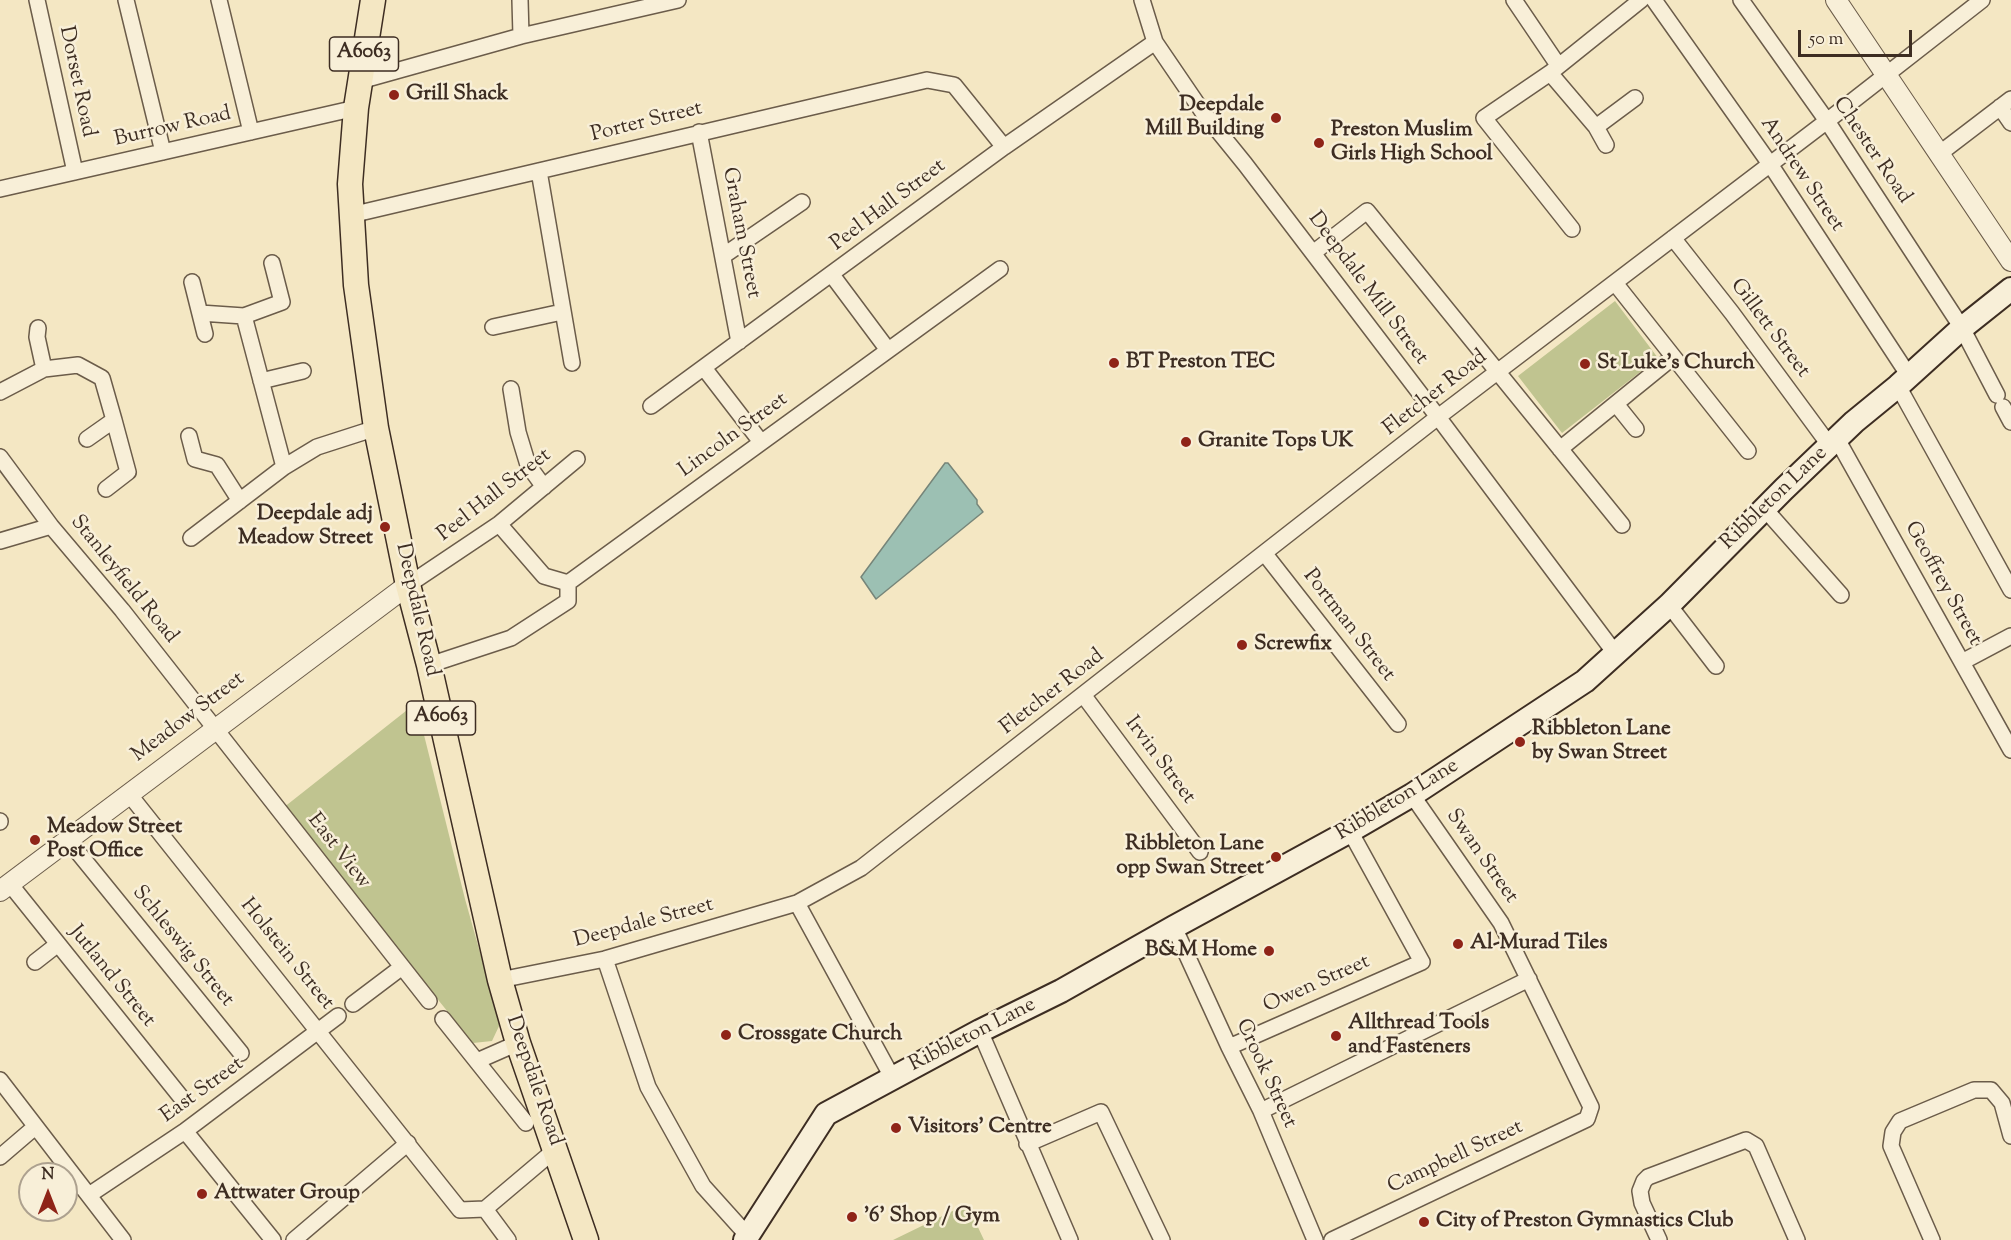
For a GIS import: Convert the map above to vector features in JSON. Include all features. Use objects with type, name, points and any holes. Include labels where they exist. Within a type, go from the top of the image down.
[{"type":"main road","name":"Deepdale Road","points":[[373,0],[360,81],[350,184],[356,285],[376,429],[408,585],[429,665],[500,980],[518,1043],[586,1240]]},
{"type":"main road","name":"Ribbleton Lane","points":[[747,1238],[826,1114],[892,1077],[1061,991],[1350,831],[1412,795],[1585,681],[1669,605],[1764,508],[1854,422],[1904,381],[1962,328],[2011,289]]},
{"type":"street","name":"Dorset Road","points":[[37,0],[75,172]]},
{"type":"street","points":[[126,0],[163,152]]},
{"type":"street","points":[[219,0],[251,132]]},
{"type":"street","points":[[520,0],[521,36]]},
{"type":"street","points":[[360,81],[521,36],[614,7],[678,0]]},
{"type":"street","name":"Deepdale Mill Street","points":[[1142,0],[1155,42],[1202,111],[1438,417],[1615,653]]},
{"type":"street","points":[[1514,0],[1554,69],[1596,127],[1606,145]]},
{"type":"street","points":[[1572,229],[1484,118],[1554,69],[1641,0]]},
{"type":"street","name":"Andrew Street","points":[[1654,0],[1770,164],[1904,381],[2011,590]]},
{"type":"street","name":"Chester Road","points":[[1741,0],[1827,122],[1962,328],[2011,422]]},
{"type":"street","points":[[1836,0],[2011,261]]},
{"type":"street","name":"Fletcher Road","points":[[797,903],[861,868],[1084,696],[1438,417],[1827,122],[1982,0]]},
{"type":"street","name":"Peel Hall Street","points":[[651,406],[1004,147],[1155,42]]},
{"type":"street","name":"Porter Street","points":[[351,216],[927,80],[954,85],[1004,147]]},
{"type":"street","points":[[1596,127],[1635,98]]},
{"type":"street","points":[[1940,154],[2005,103],[2011,123]]},
{"type":"street","name":"Burrow Road","points":[[0,189],[251,132],[356,114]]},
{"type":"street","name":"Graham Street","points":[[699,132],[739,342]]},
{"type":"street","points":[[539,171],[572,363]]},
{"type":"street","points":[[723,256],[802,202]]},
{"type":"street","points":[[1313,253],[1366,211],[1622,525]]},
{"type":"street","name":"Gillett Street","points":[[1673,238],[1833,442]]},
{"type":"street","points":[[200,313],[244,316],[282,302],[272,263]]},
{"type":"street","name":"Lincoln Street","points":[[568,583],[1000,269]]},
{"type":"street","points":[[832,275],[888,350]]},
{"type":"street","points":[[192,282],[206,334]]},
{"type":"street","points":[[1615,283],[1748,451]]},
{"type":"street","points":[[493,327],[562,312]]},
{"type":"street","points":[[244,316],[284,467]]},
{"type":"street","points":[[38,328],[37,337],[44,369]]},
{"type":"street","points":[[1560,449],[1667,362]]},
{"type":"street","points":[[0,392],[44,369],[78,365],[102,378],[128,472],[106,489]]},
{"type":"street","points":[[704,368],[761,442]]},
{"type":"street","points":[[261,381],[303,370]]},
{"type":"street","points":[[511,389],[518,432],[528,465],[544,487]]},
{"type":"street","points":[[1616,404],[1636,429]]},
{"type":"street","points":[[87,439],[114,420]]},
{"type":"street","points":[[191,538],[284,467],[317,447],[376,429]]},
{"type":"street","points":[[189,436],[195,459],[217,465],[246,497]]},
{"type":"street","name":"Geoffrey Street","points":[[1833,442],[2011,750]]},
{"type":"street","name":"Stanleyfield Road","points":[[0,457],[51,526],[122,610],[214,729]]},
{"type":"street","name":"Peel Hall Street","points":[[408,585],[499,524],[577,459]]},
{"type":"street","points":[[1764,508],[1841,595]]},
{"type":"street","points":[[429,665],[511,638],[568,601],[568,583],[544,576],[499,524]]},
{"type":"street","points":[[0,541],[51,526]]},
{"type":"street","name":"Portman Street","points":[[1265,554],[1398,724]]},
{"type":"street","name":"Meadow Street","points":[[5,888],[408,585]]},
{"type":"street","points":[[1669,605],[1716,666]]},
{"type":"street","points":[[1962,662],[2011,636]]},
{"type":"street","name":"Irvin Street","points":[[1084,696],[1200,852]]},
{"type":"street","name":"East View","points":[[214,729],[429,1001]]},
{"type":"street","name":"Holstein Street","points":[[129,794],[460,1210],[485,1209]]},
{"type":"street","name":"Swan Street","points":[[1412,795],[1501,923],[1591,1107]]},
{"type":"street","name":"Owen Street","points":[[1229,1047],[1422,962],[1350,831]]},
{"type":"street","name":"Schleswig Street","points":[[68,840],[241,1053]]},
{"type":"street","name":"Jutland Street","points":[[5,888],[58,944],[180,1096]]},
{"type":"street","points":[[797,903],[892,1077]]},
{"type":"street","name":"Deepdale Street","points":[[500,980],[605,959],[797,903]]},
{"type":"street","name":"Crook Street","points":[[1174,927],[1261,1111],[1315,1240]]},
{"type":"street","points":[[35,962],[58,944]]},
{"type":"street","points":[[605,959],[648,1087],[703,1186],[747,1238]]},
{"type":"street","points":[[353,1004],[402,967]]},
{"type":"street","points":[[1261,1111],[1529,979]]},
{"type":"street","name":"East Street","points":[[89,1195],[185,1131],[338,1016]]},
{"type":"street","points":[[443,1019],[526,1124]]},
{"type":"street","points":[[980,1031],[1070,1240]]},
{"type":"street","points":[[477,1061],[518,1043]]},
{"type":"street","points":[[0,1080],[123,1240]]},
{"type":"street","points":[[1932,1240],[1891,1146],[1893,1132],[1900,1121],[1974,1090],[1991,1090],[2002,1103],[2011,1137]]},
{"type":"street","name":"Campbell Street","points":[[1332,1240],[1587,1119],[1591,1107]]},
{"type":"street","points":[[1027,1144],[1101,1112],[1162,1240]]},
{"type":"street","points":[[0,1157],[35,1127]]},
{"type":"street","points":[[185,1131],[273,1240]]},
{"type":"street","points":[[1659,1240],[1642,1203],[1640,1191],[1644,1181],[1648,1177],[1746,1140],[1756,1146],[1797,1240]]},
{"type":"street","points":[[294,1240],[408,1143]]},
{"type":"street","points":[[508,1240],[485,1209],[556,1149]]},
{"type":"green space","points":[[1615,301],[1658,358],[1562,433],[1518,376]]},
{"type":"green space","points":[[416,703],[465,899],[500,1024],[492,1041],[473,1043],[283,808]]},
{"type":"green space","points":[[967,1204],[984,1240],[893,1240]]},
{"type":"water","points":[[945,463],[948,463],[977,500],[983,512],[876,599],[861,577]]},
{"type":"place","name":"Grill Shack","points":[[394,95]]},
{"type":"place","name":"Deepdale Mill Building","points":[[1276,118]]},
{"type":"place","name":"Preston Muslim Girls High School","points":[[1319,143]]},
{"type":"place","name":"BT Preston TEC","points":[[1114,363]]},
{"type":"place","name":"St Luke's Church","points":[[1585,364]]},
{"type":"place","name":"Granite Tops UK","points":[[1186,442]]},
{"type":"place","name":"Deepdale adj Meadow Street","points":[[385,527]]},
{"type":"place","name":"Screwfix","points":[[1242,645]]},
{"type":"place","name":"Ribbleton Lane by Swan Street","points":[[1520,742]]},
{"type":"place","name":"Meadow Street Post Office","points":[[35,840]]},
{"type":"place","name":"Ribbleton Lane opp Swan Street","points":[[1276,857]]},
{"type":"place","name":"Al-Murad Tiles","points":[[1458,944]]},
{"type":"place","name":"B&M Home","points":[[1269,951]]},
{"type":"place","name":"Crossgate Church","points":[[726,1035]]},
{"type":"place","name":"Allthread Tools and Fasteners","points":[[1336,1036]]},
{"type":"place","name":"Visitors' Centre","points":[[896,1128]]},
{"type":"place","name":"Attwater Group","points":[[202,1194]]},
{"type":"place","name":"'6' Shop / Gym","points":[[852,1217]]},
{"type":"place","name":"City of Preston Gymnastics Club","points":[[1424,1222]]}]
